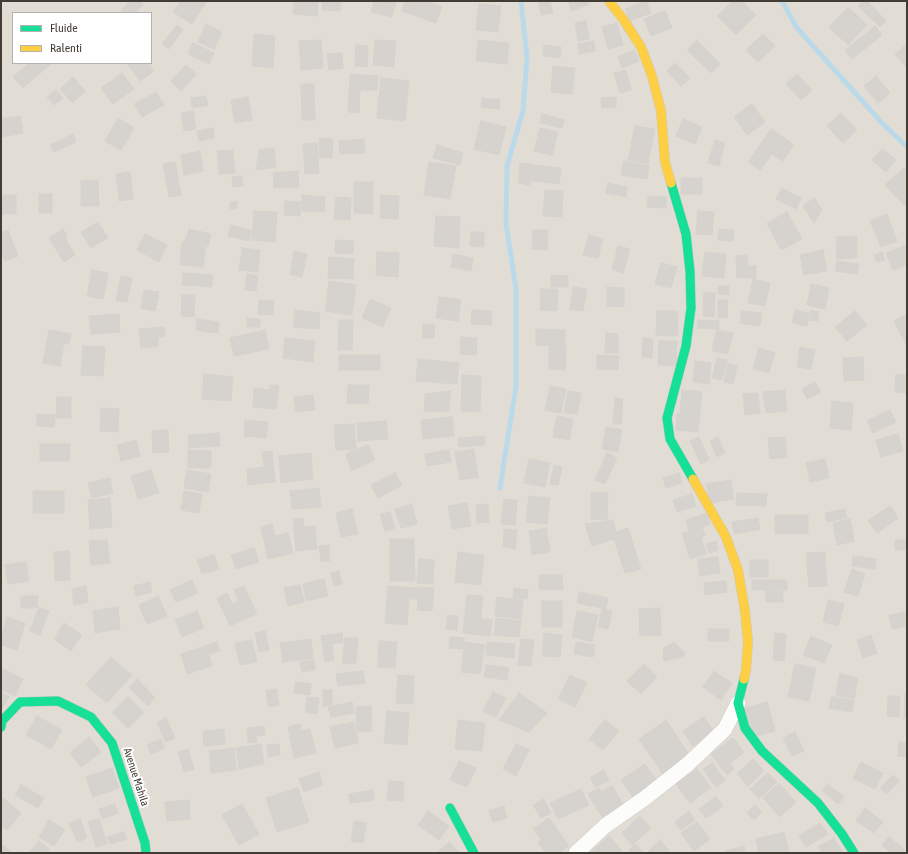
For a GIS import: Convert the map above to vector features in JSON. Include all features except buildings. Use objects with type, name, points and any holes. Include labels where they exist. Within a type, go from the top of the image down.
[{"type":"street","points":[[576,853],[605,826],[645,798],[688,764],[725,729],[738,703],[746,670],[748,642],[745,611],[738,570],[726,537],[670,439],[667,418],[684,359],[692,308],[686,234],[665,162],[661,111],[652,76],[641,47],[623,19],[609,1]]},
{"type":"street","name":"Avenue Mahila","points":[[1,727],[2,721],[20,702],[58,701],[90,717],[112,743],[145,843],[146,853]]},
{"type":"street","points":[[738,703],[745,728],[762,751],[818,803],[842,834],[854,853]]},
{"type":"street","points":[[450,808],[474,853]]},
{"type":"shaded area","points":[[1,1],[907,1],[907,853],[1,853]]},
{"type":"waterway","points":[[500,488],[516,386],[516,289],[506,224],[507,166],[523,111],[527,58],[521,1]]},
{"type":"waterway","points":[[782,1],[797,28],[882,123],[907,147]]},
{"type":"traffic: fast","points":[[671,183],[686,234],[690,271],[691,308],[686,346],[667,418],[670,439],[693,479]]},
{"type":"traffic: fast","points":[[744,679],[738,703],[745,728],[762,751],[818,803],[842,834],[854,853]]},
{"type":"traffic: fast","points":[[1,727],[2,721],[20,702],[58,701],[91,717],[112,743],[145,843],[146,853]]},
{"type":"traffic: fast","points":[[450,808],[474,853]]},
{"type":"traffic: slow","points":[[609,1],[623,19],[641,47],[652,76],[661,111],[665,162],[671,183]]},
{"type":"traffic: slow","points":[[693,479],[726,537],[738,570],[745,611],[748,642],[744,679]]}]
